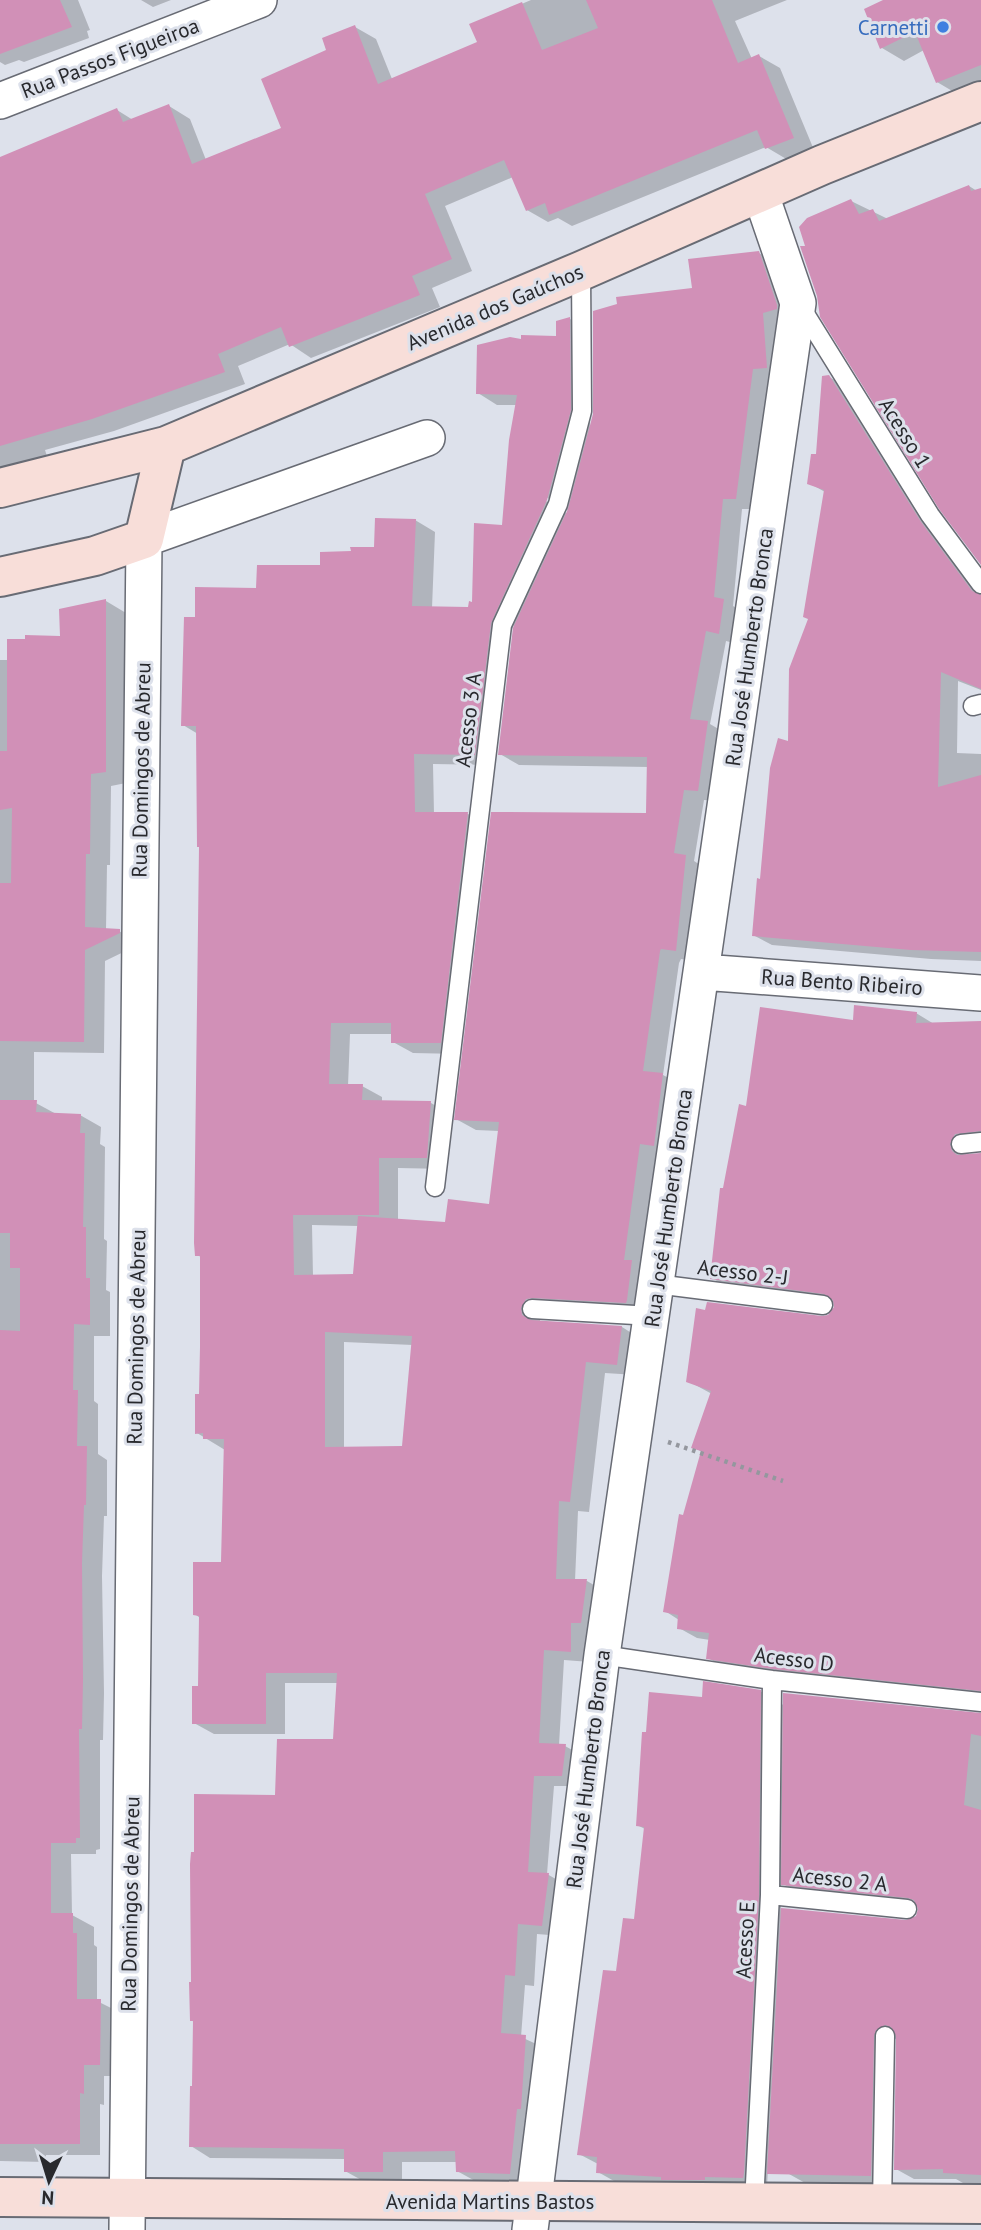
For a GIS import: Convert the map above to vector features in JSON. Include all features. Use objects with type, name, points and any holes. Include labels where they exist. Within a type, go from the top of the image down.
[{"type":"street","name":"Rua Passos Figueiroa","points":[[0,101],[259,0]]},
{"type":"street","name":"Avenida dos Gaúchos","points":[[0,488],[166,446],[581,271],[760,192],[981,101]]},
{"type":"street","name":"Rua José Humberto Bronca","points":[[531,2216],[602,1655],[798,303],[760,192]]},
{"type":"street","points":[[0,577],[95,556],[427,438]]},
{"type":"street","name":"Rua Domingos de Abreu","points":[[127,2214],[144,539],[166,446]]},
{"type":"street","name":"Rua Bento Ribeiro","points":[[702,972],[981,993]]},
{"type":"street","name":"Avenida Martins Bastos","points":[[0,2197],[127,2214],[531,2216],[754,2203],[981,2204]]},
{"type":"lane","name":"Acesso 3 A","points":[[435,1187],[502,625],[558,503],[582,411],[581,271]]},
{"type":"lane","name":"Acesso 1","points":[[798,303],[930,515],[981,584]]},
{"type":"lane","points":[[961,1144],[981,1142]]},
{"type":"lane","name":"Acesso 2-J","points":[[532,1309],[654,1300],[823,1305]]},
{"type":"lane","name":"Acesso D","points":[[602,1655],[772,1680],[981,1702]]},
{"type":"lane","name":"Acesso E","points":[[754,2203],[770,1895],[772,1680]]},
{"type":"lane","name":"Acesso 2 A","points":[[770,1895],[906,1909]]},
{"type":"lane","points":[[882,2204],[885,2036]]},
{"type":"path","points":[[635,1430],[783,1481]]},
{"type":"building","points":[[0,0],[60,0],[72,27],[0,54]]},
{"type":"building","points":[[586,0],[712,0],[738,63],[759,54],[794,138],[765,149],[757,130],[549,215],[545,203],[526,211],[504,160],[425,194],[452,259],[412,276],[420,295],[289,347],[281,327],[218,354],[225,372],[92,419],[0,446],[0,157],[117,108],[123,122],[169,104],[192,164],[281,128],[261,79],[326,50],[322,38],[355,25],[378,84],[477,42],[469,24],[522,2],[542,50],[598,28]]},
{"type":"building","name":"Carnetti","points":[[883,0],[981,0],[981,65],[936,83],[915,32],[880,49],[864,9]]},
{"type":"building","points":[[969,185],[971,191],[981,188],[981,565],[939,509],[820,317],[817,296],[800,246],[805,246],[799,227],[807,218],[851,199],[859,214],[873,209],[879,221]]},
{"type":"building","points":[[759,251],[777,309],[763,313],[767,368],[753,369],[736,499],[723,499],[714,597],[724,599],[719,634],[706,631],[690,719],[708,721],[698,791],[684,790],[674,853],[686,855],[676,951],[660,951],[643,1071],[663,1073],[654,1146],[640,1144],[624,1260],[632,1260],[627,1300],[626,1303],[533,1298],[526,1299],[521,1308],[522,1315],[531,1320],[622,1326],[617,1365],[586,1362],[570,1502],[559,1501],[556,1579],[587,1579],[581,1623],[571,1623],[571,1652],[544,1650],[539,1743],[566,1744],[562,1776],[534,1776],[528,1872],[549,1873],[542,1926],[518,1924],[515,1976],[505,1975],[501,2033],[526,2035],[521,2109],[517,2109],[510,2174],[456,2172],[455,2151],[383,2152],[383,2172],[344,2172],[344,2149],[189,2147],[193,2021],[190,2021],[189,1982],[190,1864],[191,1852],[194,1852],[194,1794],[275,1795],[277,1739],[333,1739],[337,1673],[266,1673],[266,1724],[192,1724],[192,1686],[198,1686],[199,1616],[193,1615],[193,1562],[221,1562],[224,1439],[203,1439],[203,1433],[195,1434],[195,1394],[199,1394],[200,1347],[200,1256],[195,1256],[194,1243],[199,847],[196,726],[181,726],[184,617],[195,617],[195,587],[256,588],[257,565],[320,565],[320,552],[351,551],[350,547],[374,547],[375,518],[416,519],[412,606],[468,607],[469,601],[472,602],[474,523],[502,525],[509,440],[517,395],[476,394],[477,345],[510,337],[521,339],[521,335],[556,336],[556,321],[570,317],[571,410],[547,500],[491,623],[475,755],[414,754],[415,812],[468,812],[441,1043],[391,1043],[391,1023],[331,1023],[329,1084],[363,1084],[362,1100],[431,1101],[427,1158],[379,1158],[379,1215],[293,1215],[294,1275],[353,1274],[358,1216],[445,1222],[448,1199],[489,1204],[499,1122],[454,1120],[491,812],[646,813],[647,757],[498,755],[513,628],[568,509],[593,414],[593,311],[617,304],[616,297],[692,288],[688,259]],"holes":[[[325,1332],[412,1336],[402,1446],[325,1447]]]},
{"type":"building","points":[[829,375],[921,522],[972,591],[981,595],[981,689],[941,672],[938,787],[981,775],[981,952],[911,950],[752,936],[770,768],[778,738],[788,741],[789,669],[808,619],[803,617],[824,490],[807,484],[811,454],[816,454],[822,376]]},
{"type":"building","points":[[106,599],[106,772],[91,774],[90,854],[86,854],[85,927],[120,929],[120,933],[85,950],[84,1042],[0,1041],[0,883],[11,883],[12,808],[0,810],[0,751],[7,751],[7,639],[25,639],[25,635],[60,636],[59,609]]},
{"type":"building","points":[[854,1005],[917,1012],[916,1023],[981,1021],[981,1131],[955,1134],[950,1144],[957,1155],[981,1153],[981,1691],[773,1669],[706,1659],[709,1633],[677,1629],[678,1615],[663,1612],[679,1514],[683,1515],[701,1451],[691,1448],[711,1391],[686,1382],[696,1308],[705,1310],[707,1302],[822,1316],[828,1315],[834,1307],[833,1300],[824,1294],[710,1279],[720,1188],[723,1188],[739,1104],[746,1106],[760,1007],[853,1020]]},
{"type":"building","points":[[0,1100],[37,1100],[36,1112],[81,1114],[80,1133],[85,1133],[83,1227],[86,1227],[86,1278],[90,1278],[90,1325],[74,1324],[73,1390],[78,1390],[77,1446],[87,1446],[82,1563],[82,1729],[79,1729],[80,1838],[76,1838],[76,1843],[51,1843],[51,1913],[73,1913],[73,1933],[77,1933],[77,1999],[101,1999],[100,2065],[84,2065],[84,2094],[80,2093],[80,2144],[0,2144],[0,1330],[20,1331],[20,1268],[10,1268],[10,1233],[0,1233]]},
{"type":"building","points":[[703,1681],[761,1690],[759,1895],[743,2178],[661,2180],[661,2177],[596,2173],[597,2157],[577,2155],[603,1970],[616,1971],[623,1918],[634,1919],[644,1827],[636,1826],[642,1732],[646,1732],[649,1692],[702,1697]]},
{"type":"building","points":[[783,1693],[981,1713],[981,1736],[971,1734],[964,1805],[981,1810],[981,2175],[943,2173],[943,2169],[894,2170],[896,2036],[891,2027],[885,2025],[876,2030],[874,2036],[871,2176],[767,2174],[781,1908],[906,1920],[916,1916],[918,1909],[914,1900],[908,1898],[781,1885]]},
{"type":"place","name":"Carnetti","points":[[943,27]]}]
